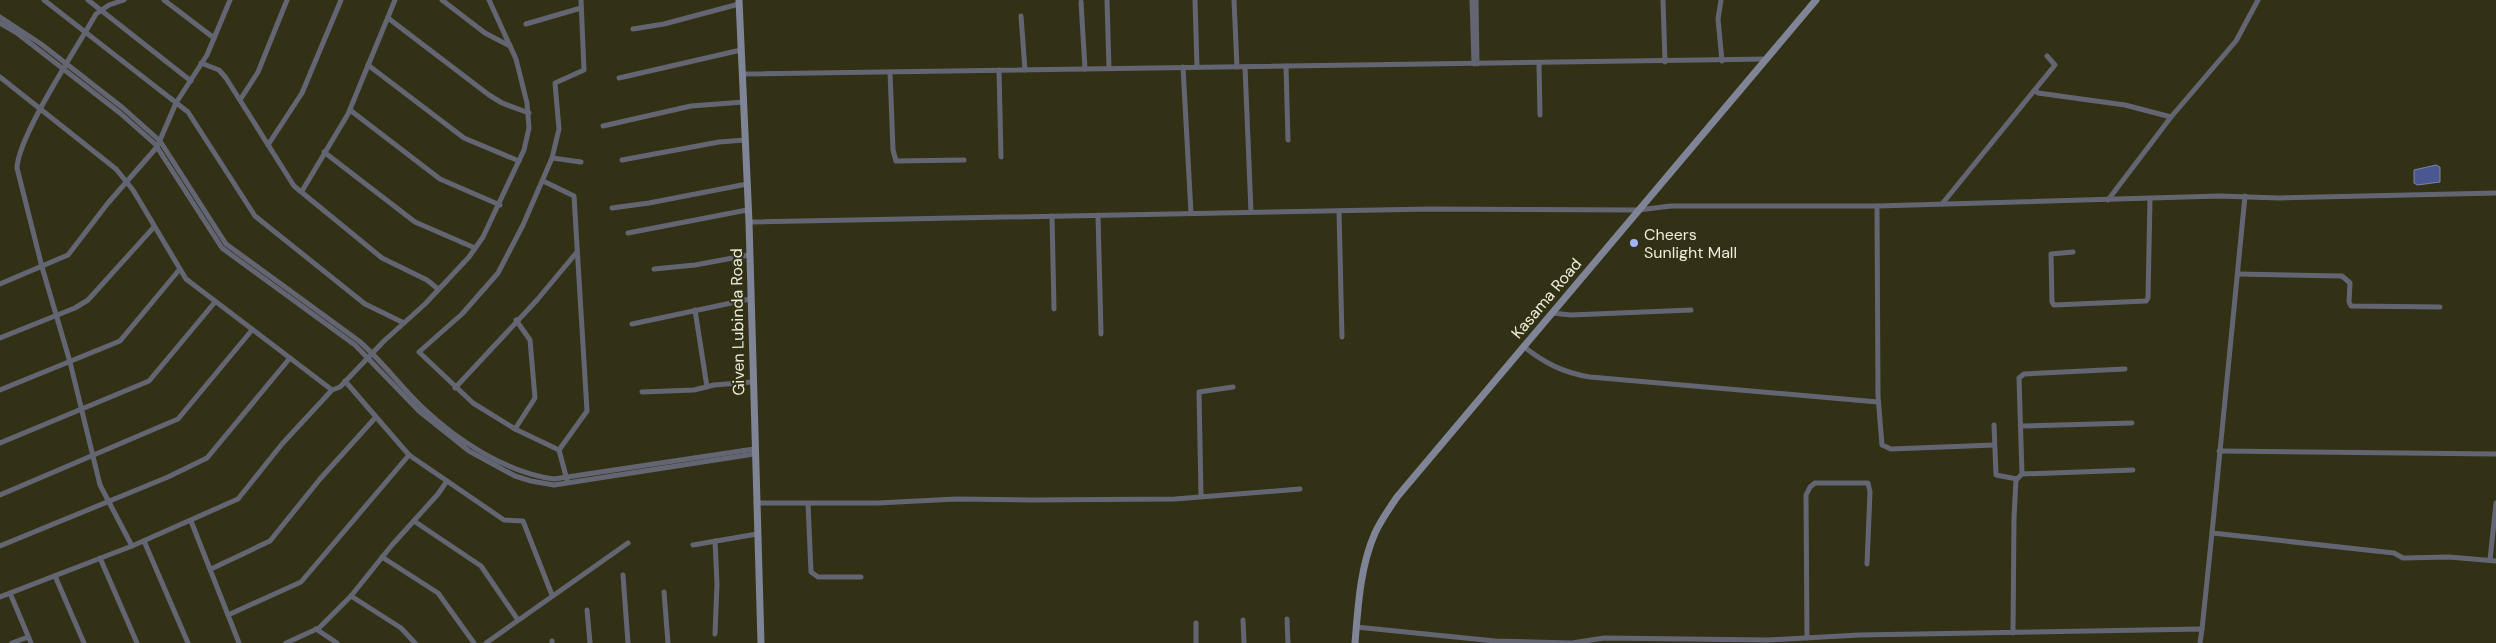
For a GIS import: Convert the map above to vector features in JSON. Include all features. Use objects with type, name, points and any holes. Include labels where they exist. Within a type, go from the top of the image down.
[{"type":"street","points":[[44,0],[188,112],[199,125],[255,216],[365,304],[404,323]]},
{"type":"street","points":[[88,0],[190,81]]},
{"type":"street","points":[[124,0],[101,10],[85,32],[41,109],[17,159],[17,168],[42,267],[70,362],[100,485],[132,546]]},
{"type":"street","points":[[164,0],[214,38]]},
{"type":"street","points":[[0,284],[68,256],[108,203],[157,147],[176,103],[214,38],[230,0]]},
{"type":"street","points":[[240,100],[258,72],[287,0]]},
{"type":"street","points":[[268,145],[302,93],[341,0]]},
{"type":"street","points":[[302,191],[350,110],[395,0]]},
{"type":"street","points":[[442,0],[485,33],[510,46]]},
{"type":"street","points":[[0,597],[132,546],[191,521],[238,498],[282,444],[332,390],[345,381],[404,323],[476,248],[500,205],[519,161],[529,128],[529,113],[516,59],[489,0]]},
{"type":"street","points":[[567,480],[559,450],[515,429],[473,403],[419,352],[462,314],[498,273],[543,181],[552,158],[559,129],[555,83],[584,70],[581,0]]},
{"type":"street","points":[[1107,0],[1109,68]]},
{"type":"street","points":[[1195,0],[1197,67]]},
{"type":"street","points":[[1234,0],[1237,67]]},
{"type":"street","points":[[1472,0],[1475,64]]},
{"type":"street","points":[[1475,64],[1476,0]]},
{"type":"street","points":[[1663,0],[1665,62]]},
{"type":"street","points":[[1721,0],[1718,19],[1722,61]]},
{"type":"street","points":[[2108,200],[2171,117],[2236,41],[2258,0]]},
{"type":"street","points":[[633,29],[739,2]]},
{"type":"street","name":"Given Lubinda Road","points":[[739,2],[748,210],[761,643]]},
{"type":"street","points":[[1081,2],[1085,69]]},
{"type":"street","name":"Kasama Road","points":[[1355,643],[1362,579],[1370,546],[1379,524],[1397,497],[1813,2]]},
{"type":"street","points":[[526,24],[581,8]]},
{"type":"street","points":[[1021,16],[1025,70]]},
{"type":"street","points":[[0,17],[20,28],[157,147],[222,248],[370,355]]},
{"type":"street","points":[[388,18],[489,95],[502,103],[529,113]]},
{"type":"street","points":[[0,23],[123,108],[160,141],[226,244],[370,355],[422,407],[472,446],[517,471],[532,476],[567,480],[754,451]]},
{"type":"street","points":[[619,78],[741,50]]},
{"type":"street","points":[[1942,204],[2055,65],[2047,56]]},
{"type":"street","points":[[742,74],[1539,64],[1767,59]]},
{"type":"street","points":[[201,63],[219,70],[240,100],[287,177],[382,258],[427,280],[438,289]]},
{"type":"street","points":[[1539,64],[1540,116]]},
{"type":"street","points":[[368,65],[464,138],[519,161]]},
{"type":"street","points":[[1286,66],[1288,140]]},
{"type":"street","points":[[1183,67],[1191,213]]},
{"type":"street","points":[[1245,67],[1251,212]]},
{"type":"street","points":[[998,70],[1001,157]]},
{"type":"street","points":[[890,72],[893,150],[896,161],[964,160]]},
{"type":"street","points":[[0,77],[116,169],[128,182],[186,279],[332,390]]},
{"type":"street","points":[[2035,90],[2038,93],[2125,104],[2171,117]]},
{"type":"street","points":[[603,126],[691,106],[744,102]]},
{"type":"street","points":[[350,110],[440,179],[500,205]]},
{"type":"street","points":[[622,160],[719,142],[745,140]]},
{"type":"street","points":[[324,152],[415,222],[476,248]]},
{"type":"street","points":[[552,158],[581,162]]},
{"type":"street","points":[[543,181],[574,196],[587,411],[559,450]]},
{"type":"street","points":[[612,208],[649,203],[747,184]]},
{"type":"street","points":[[748,222],[1251,212],[1638,210],[1671,206],[1877,206],[2245,196],[2279,198],[2496,193]]},
{"type":"street","points":[[2200,643],[2245,196]]},
{"type":"street","points":[[2073,252],[2051,254],[2052,302],[2054,305],[2146,301],[2148,298],[2150,199]]},
{"type":"street","points":[[1877,206],[1878,402],[1880,440],[1884,447],[1891,449],[1994,445]]},
{"type":"street","points":[[628,233],[748,210]]},
{"type":"street","points":[[1339,211],[1342,337]]},
{"type":"street","points":[[1098,215],[1101,334]]},
{"type":"street","points":[[1052,216],[1054,309]]},
{"type":"street","points":[[0,338],[56,316],[88,300],[154,227]]},
{"type":"street","points":[[455,388],[516,320],[537,300],[577,252]]},
{"type":"street","points":[[654,269],[695,265],[749,254]]},
{"type":"street","points":[[0,390],[120,341],[179,270]]},
{"type":"street","points":[[2238,274],[2342,276],[2350,283],[2349,302],[2351,306],[2440,306]]},
{"type":"street","points":[[632,324],[648,323],[695,310],[750,299]]},
{"type":"street","points":[[0,443],[149,381],[215,302]]},
{"type":"street","points":[[695,310],[707,387]]},
{"type":"street","points":[[1552,313],[1571,315],[1691,310]]},
{"type":"street","points":[[515,429],[535,398],[530,340],[516,320]]},
{"type":"street","points":[[0,494],[178,420],[252,330]]},
{"type":"street","points":[[1523,346],[1551,366],[1570,374],[1590,378],[1878,402]]},
{"type":"street","points":[[0,546],[108,502],[207,458],[290,358]]},
{"type":"street","points":[[2022,474],[2022,426],[2019,389],[2022,374],[2125,369]]},
{"type":"street","points":[[345,381],[375,418],[409,455],[504,520],[523,521],[552,595]]},
{"type":"street","points":[[642,392],[694,390],[752,382]]},
{"type":"street","points":[[1201,496],[1199,392],[1233,388]]},
{"type":"street","points":[[210,569],[270,541],[320,479],[375,418]]},
{"type":"street","points":[[2022,426],[2132,423]]},
{"type":"street","points":[[1994,425],[1996,475],[2017,479]]},
{"type":"street","points":[[2219,451],[2496,454]]},
{"type":"street","points":[[228,615],[301,582],[409,455]]},
{"type":"street","points":[[2013,633],[2014,518],[2017,479],[2022,474],[2132,470]]},
{"type":"street","points":[[286,643],[316,629],[351,596],[447,481]]},
{"type":"street","points":[[1806,638],[1806,495],[1810,487],[1815,483],[1868,483],[1870,492],[1867,564]]},
{"type":"street","points":[[756,503],[878,503],[956,499],[1175,499],[1300,489]]},
{"type":"street","points":[[808,503],[812,572],[818,577],[861,577]]},
{"type":"street","points":[[2212,533],[2364,549],[2394,553],[2403,558],[2449,557],[2493,561],[2496,503]]},
{"type":"street","points":[[191,521],[239,643]]},
{"type":"street","points":[[414,521],[481,566],[518,620]]},
{"type":"street","points":[[693,545],[757,534]]},
{"type":"street","points":[[144,540],[188,643]]},
{"type":"street","points":[[715,541],[717,584],[715,634]]},
{"type":"street","points":[[486,643],[628,543]]},
{"type":"street","points":[[382,557],[438,592],[474,643]]},
{"type":"street","points":[[100,558],[137,643]]},
{"type":"street","points":[[623,575],[628,643]]},
{"type":"street","points":[[55,576],[84,643]]},
{"type":"street","points":[[664,592],[668,643]]},
{"type":"street","points":[[10,593],[31,643]]},
{"type":"street","points":[[351,596],[401,628],[415,643]]},
{"type":"street","points":[[587,610],[590,643]]},
{"type":"street","points":[[1287,619],[1288,643]]},
{"type":"street","points":[[1243,620],[1244,643]]},
{"type":"street","points":[[1196,623],[1196,643]]},
{"type":"street","points":[[1356,627],[1495,641],[1572,643],[1604,638],[1722,642],[1859,635],[2202,629]]},
{"type":"street","points":[[316,629],[337,643]]},
{"type":"street","points":[[12,643],[28,637]]},
{"type":"water","points":[[2436,165],[2440,167],[2440,182],[2417,185],[2414,183],[2414,170]]},
{"type":"place","name":"Cheers Sunlight Mall","points":[[1634,243]]}]
